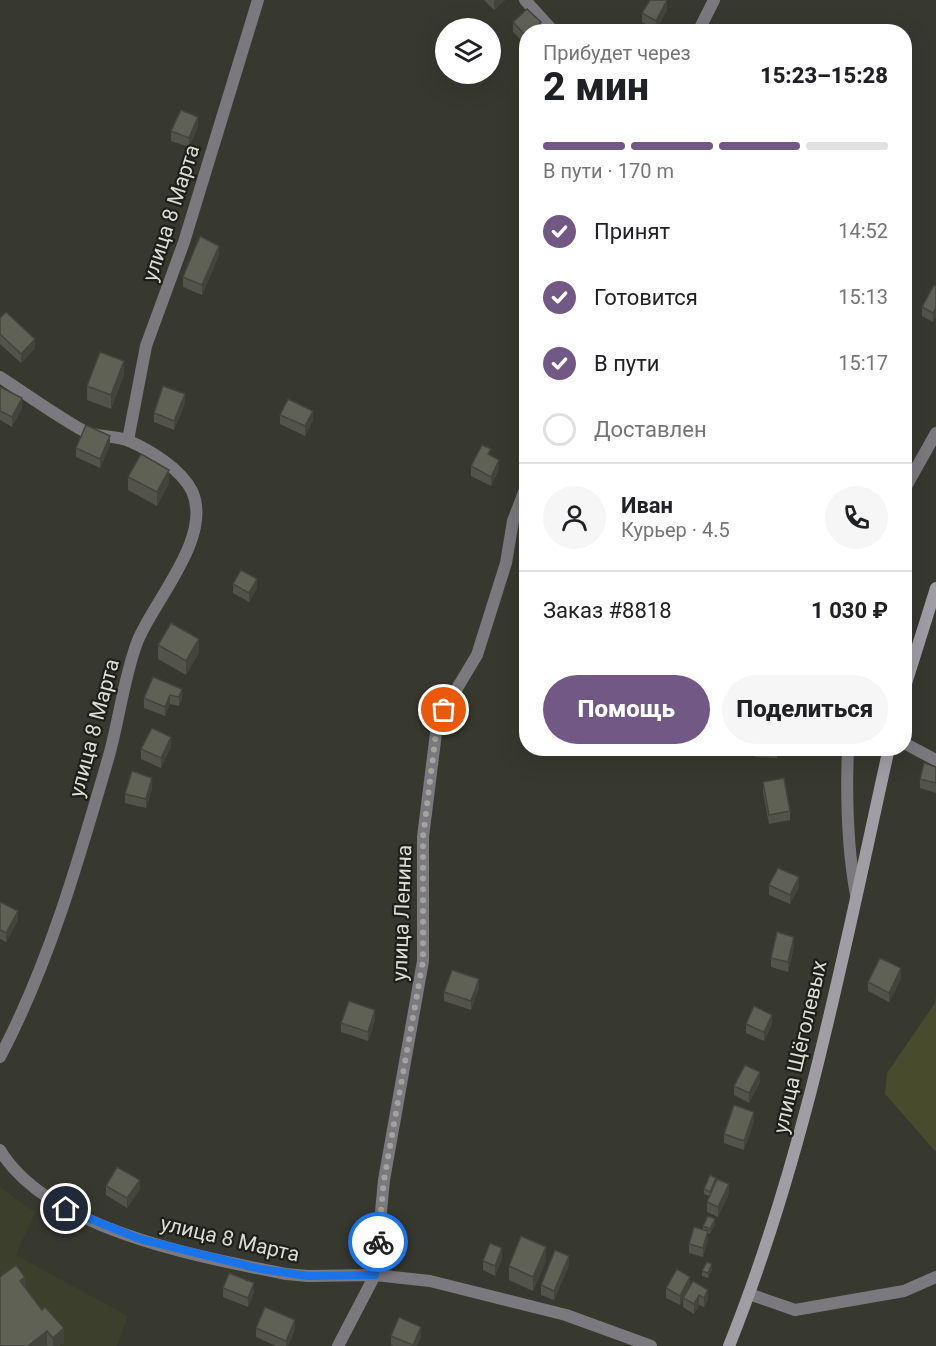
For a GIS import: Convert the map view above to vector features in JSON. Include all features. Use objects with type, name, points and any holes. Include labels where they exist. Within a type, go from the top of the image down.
[{"type":"main road","points":[[912,655],[936,588]]},
{"type":"main road","points":[[856,895],[887,756]]},
{"type":"main road","name":"улица Щёголевых","points":[[729,1346],[749,1294],[795,1156],[856,895]]},
{"type":"street","name":"улица 8 Марта","points":[[128,440],[146,346],[184,242],[258,0]]},
{"type":"street","points":[[525,0],[547,24]]},
{"type":"street","points":[[702,24],[714,0]]},
{"type":"street","name":"улица 8 Марта","points":[[0,377],[87,432],[128,440],[171,467],[184,478],[196,506],[196,523],[172,584],[138,639],[109,758],[44,961],[18,1023],[0,1057]]},
{"type":"street","points":[[912,476],[936,433]]},
{"type":"street","name":"улица Ленина","points":[[338,1346],[375,1275],[384,1180],[423,961],[423,837],[436,733],[444,710],[468,672],[483,638],[506,563],[513,521],[519,505]]},
{"type":"street","points":[[912,746],[936,760]]},
{"type":"street","name":"улица Щёголевых","points":[[848,756],[846,790],[849,860],[856,895]]},
{"type":"street","name":"улица 8 Марта","points":[[0,1150],[30,1184],[66,1209],[131,1236],[286,1274],[375,1275],[430,1281],[566,1315],[651,1346]]},
{"type":"street","points":[[749,1294],[795,1310],[904,1292],[936,1277]]},
{"type":"shaded area","points":[[936,996],[936,1152],[885,1094],[887,1073],[935,1003]]},
{"type":"shaded area","points":[[0,1187],[35,1212],[16,1255],[128,1316],[117,1346],[0,1346]]},
{"type":"building","points":[[650,0],[667,0],[656,21],[642,13]]},
{"type":"building","points":[[527,9],[541,22],[539,24],[519,24],[519,28],[513,22]]},
{"type":"building","points":[[181,110],[198,117],[189,138],[171,131]]},
{"type":"building","points":[[200,236],[219,246],[202,285],[183,277]]},
{"type":"building","points":[[934,285],[936,286],[936,308],[933,313],[922,307]]},
{"type":"building","points":[[6,312],[35,339],[21,354],[0,334],[0,318]]},
{"type":"building","points":[[100,352],[124,361],[111,395],[87,386]]},
{"type":"building","points":[[163,386],[185,394],[174,421],[154,413]]},
{"type":"building","points":[[0,387],[22,398],[12,417],[0,411]]},
{"type":"building","points":[[288,399],[313,411],[305,426],[280,415]]},
{"type":"building","points":[[86,425],[110,436],[100,459],[76,448]]},
{"type":"building","points":[[482,445],[491,449],[488,454],[499,460],[491,477],[471,466]]},
{"type":"building","points":[[141,454],[169,470],[157,492],[128,477]]},
{"type":"building","points":[[241,570],[257,579],[249,593],[233,584]]},
{"type":"building","points":[[171,623],[199,639],[186,661],[158,645]]},
{"type":"building","points":[[153,677],[182,689],[179,697],[170,695],[165,707],[144,698]]},
{"type":"building","points":[[152,728],[171,737],[161,758],[141,749]]},
{"type":"building","points":[[924,763],[936,767],[936,783],[920,779]]},
{"type":"building","points":[[132,771],[152,778],[146,799],[125,794]]},
{"type":"building","points":[[784,778],[790,811],[769,815],[763,782]]},
{"type":"building","points":[[778,868],[799,877],[790,895],[769,885]]},
{"type":"building","points":[[0,902],[18,911],[6,933],[0,930]]},
{"type":"building","points":[[777,932],[794,937],[788,962],[771,958]]},
{"type":"building","points":[[880,958],[901,968],[889,993],[868,982]]},
{"type":"building","points":[[452,970],[479,979],[471,1001],[444,992]]},
{"type":"building","points":[[349,1001],[375,1010],[368,1032],[341,1023]]},
{"type":"building","points":[[754,1006],[772,1015],[764,1032],[746,1024]]},
{"type":"building","points":[[745,1065],[760,1072],[749,1093],[734,1086]]},
{"type":"building","points":[[734,1105],[754,1112],[744,1141],[724,1134]]},
{"type":"building","points":[[117,1167],[140,1180],[127,1198],[106,1186]]},
{"type":"building","points":[[710,1175],[716,1178],[710,1192],[704,1189]]},
{"type":"building","points":[[717,1179],[729,1184],[718,1207],[707,1202]]},
{"type":"building","points":[[708,1216],[715,1219],[710,1229],[703,1226]]},
{"type":"building","points":[[694,1227],[708,1231],[703,1248],[689,1244]]},
{"type":"building","points":[[521,1236],[546,1247],[533,1277],[509,1266]]},
{"type":"building","points":[[490,1243],[502,1248],[495,1266],[483,1261]]},
{"type":"building","points":[[555,1250],[569,1256],[554,1291],[541,1285]]},
{"type":"building","points":[[707,1262],[712,1264],[708,1273],[702,1271]]},
{"type":"building","points":[[16,1265],[25,1277],[20,1281],[42,1310],[45,1307],[64,1328],[53,1338],[47,1331],[28,1346],[0,1346],[0,1277]]},
{"type":"building","points":[[677,1269],[690,1277],[680,1296],[666,1288]]},
{"type":"building","points":[[229,1273],[254,1283],[248,1298],[223,1288]]},
{"type":"building","points":[[693,1281],[708,1290],[704,1298],[699,1295],[694,1304],[683,1298]]},
{"type":"building","points":[[265,1307],[295,1320],[286,1341],[256,1328]]},
{"type":"building","points":[[399,1317],[421,1327],[413,1345],[391,1336]]},
{"type":"way so far","points":[[378,1242],[384,1180],[417,1009],[423,961],[423,837],[436,733],[444,710]]},
{"type":"route","points":[[66,1209],[140,1239],[286,1274],[375,1275],[378,1242]]}]
